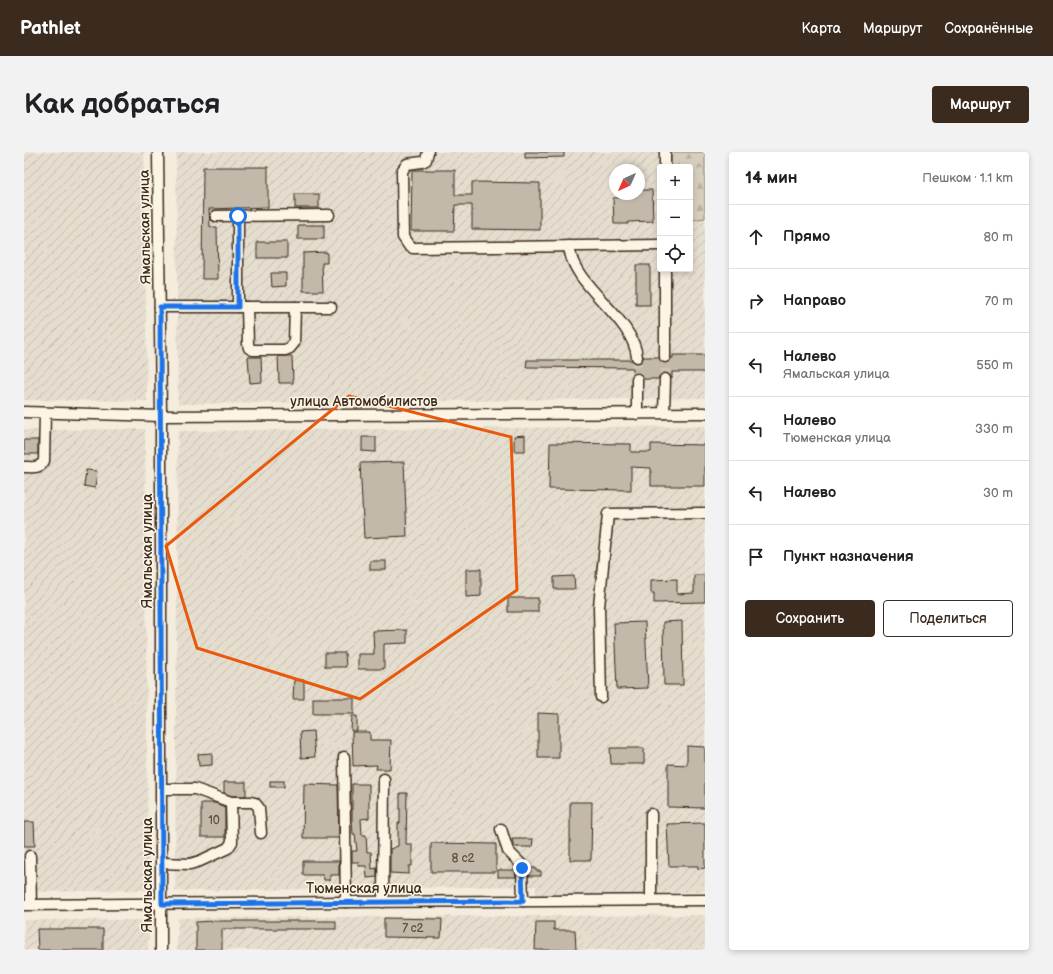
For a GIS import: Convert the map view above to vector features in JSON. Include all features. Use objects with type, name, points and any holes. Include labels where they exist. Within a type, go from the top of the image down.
[{"type":"street","name":"Ямальская улица","points":[[158,152],[161,416],[161,950]]},
{"type":"street","points":[[428,152],[426,160],[407,164],[402,171],[403,237],[408,246],[412,248],[657,245]]},
{"type":"street","points":[[665,152],[665,164]]},
{"type":"street","points":[[216,216],[329,215]]},
{"type":"street","points":[[238,216],[242,307],[250,348],[254,350],[286,350],[290,348],[294,343],[295,307]]},
{"type":"street","points":[[570,246],[571,258],[578,271],[628,333],[636,348],[637,357]]},
{"type":"street","points":[[665,272],[665,358]]},
{"type":"street","points":[[160,307],[331,307]]},
{"type":"street","points":[[637,379],[637,414]]},
{"type":"street","points":[[664,414],[665,379]]},
{"type":"street","name":"улица Автомобилистов","points":[[24,412],[161,416],[705,413]]},
{"type":"street","points":[[24,467],[39,467],[44,460],[45,413]]},
{"type":"street","points":[[601,697],[599,607],[608,514],[705,513]]},
{"type":"street","points":[[344,757],[346,902]]},
{"type":"street","points":[[383,902],[384,779]]},
{"type":"street","points":[[162,789],[195,789],[231,802],[251,802],[258,806],[261,833]]},
{"type":"street","points":[[162,863],[196,863],[228,848],[232,842],[231,802]]},
{"type":"street","points":[[651,814],[651,900]]},
{"type":"street","points":[[501,829],[507,848],[520,863],[522,868],[523,901]]},
{"type":"street","points":[[27,905],[30,856]]},
{"type":"street","name":"Тюменская улица","points":[[27,905],[705,900]]},
{"type":"highlighted area","points":[[349,396],[511,437],[517,590],[360,699],[197,648],[166,546]]},
{"type":"shaded area","points":[[24,152],[144,152],[147,401],[24,400]]},
{"type":"shaded area","points":[[176,152],[705,152],[705,398],[178,404]]},
{"type":"shaded area","points":[[705,426],[705,891],[536,896],[536,886],[175,891],[178,431]]},
{"type":"shaded area","points":[[145,429],[148,890],[24,892],[24,430]]},
{"type":"shaded area","points":[[705,915],[705,950],[177,950],[178,918]]},
{"type":"shaded area","points":[[24,920],[149,920],[148,950],[24,950]]},
{"type":"green space","points":[[671,152],[705,152],[705,218],[693,220],[693,164],[671,164]]},
{"type":"building","points":[[525,152],[564,152],[564,157],[525,158]]},
{"type":"building","points":[[203,167],[268,167],[268,207],[209,209],[210,227],[217,227],[218,279],[202,279]]},
{"type":"building","points":[[412,170],[455,170],[455,195],[472,195],[472,182],[540,183],[540,230],[472,229],[472,205],[455,205],[454,231],[411,231]]},
{"type":"building","points":[[645,190],[652,190],[653,221],[614,224],[613,200],[645,200]]},
{"type":"building","points":[[295,194],[319,194],[319,208],[295,208]]},
{"type":"building","points":[[298,225],[324,225],[324,239],[298,239]]},
{"type":"building","points":[[257,242],[287,242],[287,258],[257,258]]},
{"type":"building","points":[[327,252],[327,263],[322,263],[323,291],[303,291],[303,253]]},
{"type":"building","points":[[636,265],[650,265],[650,305],[636,305]]},
{"type":"building","points":[[271,273],[286,273],[286,286],[272,287]]},
{"type":"building","points":[[673,355],[705,355],[705,372],[672,372],[672,379],[669,374],[665,373],[660,375],[658,379],[643,379],[640,373],[633,374],[633,368],[526,367],[527,360],[632,360],[635,363],[638,363],[642,361],[643,357],[659,357],[661,362],[665,363],[673,358]]},
{"type":"building","points":[[278,356],[292,356],[293,383],[279,383]]},
{"type":"building","points":[[248,357],[261,357],[262,382],[250,383]]},
{"type":"building","points":[[525,435],[525,451],[514,451],[514,436]]},
{"type":"building","points":[[362,437],[376,437],[376,452],[362,451]]},
{"type":"building","points":[[24,440],[38,440],[38,454],[24,454]]},
{"type":"building","points":[[550,443],[631,444],[631,452],[651,452],[651,444],[705,445],[705,486],[651,486],[651,468],[631,467],[631,490],[549,489]]},
{"type":"building","points":[[404,462],[407,536],[364,538],[360,463]]},
{"type":"building","points":[[86,470],[97,471],[95,488],[84,486]]},
{"type":"building","points":[[370,561],[386,561],[386,570],[370,570]]},
{"type":"building","points":[[466,569],[481,569],[481,596],[466,597]]},
{"type":"building","points":[[694,575],[705,575],[705,602],[654,603],[654,593],[651,593],[651,580],[677,579],[677,594],[694,593]]},
{"type":"building","points":[[574,576],[575,589],[554,589],[554,577]]},
{"type":"building","points":[[508,598],[538,598],[538,612],[508,612]]},
{"type":"building","points":[[682,621],[683,685],[664,685],[663,622]]},
{"type":"building","points":[[645,622],[648,688],[617,689],[614,623]]},
{"type":"building","points":[[407,630],[407,643],[384,644],[384,669],[358,669],[358,654],[374,654],[373,631]]},
{"type":"building","points":[[325,653],[345,653],[346,667],[325,667]]},
{"type":"building","points":[[294,680],[304,680],[304,699],[293,699]]},
{"type":"building","points":[[313,698],[354,698],[354,714],[313,714]]},
{"type":"building","points":[[538,713],[559,714],[559,758],[538,758]]},
{"type":"building","points":[[352,716],[357,716],[357,731],[351,731]]},
{"type":"building","points":[[313,731],[315,757],[301,758],[300,732]]},
{"type":"building","points":[[352,732],[370,732],[370,740],[391,740],[390,769],[376,769],[377,765],[353,766]]},
{"type":"building","points":[[687,746],[705,747],[705,808],[668,807],[668,764],[687,765]]},
{"type":"building","points":[[610,748],[644,748],[644,764],[611,764]]},
{"type":"building","points":[[212,753],[212,765],[199,766],[198,754]]},
{"type":"building","points":[[270,781],[284,781],[284,787],[270,787]]},
{"type":"building","points":[[224,782],[246,782],[246,796],[232,796],[224,793]]},
{"type":"building","points":[[304,784],[338,785],[339,838],[303,838]]},
{"type":"building","points":[[352,784],[369,784],[369,818],[361,819],[362,835],[366,835],[367,852],[371,852],[372,869],[377,868],[377,877],[367,878],[366,866],[359,866],[358,862],[352,862],[352,851],[357,851],[352,821]]},
{"type":"building","points":[[400,793],[407,793],[406,844],[412,844],[412,866],[409,866],[409,874],[390,873],[390,849],[398,846]]},
{"type":"building","points":[[570,802],[592,802],[591,860],[570,860]]},
{"type":"building","points":[[201,803],[215,803],[225,807],[225,837],[201,837]]},
{"type":"building","points":[[24,822],[34,822],[35,846],[24,846]]},
{"type":"building","points":[[705,823],[705,868],[698,869],[698,866],[669,866],[667,824]]},
{"type":"building","points":[[512,839],[533,839],[532,847],[514,847]]},
{"type":"building","points":[[431,843],[496,844],[496,872],[431,872]]},
{"type":"building","points":[[303,861],[339,861],[339,875],[330,875],[330,880],[324,880],[323,875],[303,875]]},
{"type":"building","points":[[529,868],[536,868],[536,871],[541,871],[541,876],[529,876]]},
{"type":"building","points":[[498,870],[516,870],[516,877],[498,877]]},
{"type":"building","points":[[384,918],[442,919],[441,938],[384,937]]},
{"type":"building","points":[[336,921],[336,929],[222,929],[222,950],[196,950],[196,922]]},
{"type":"building","points":[[536,922],[554,922],[554,930],[575,930],[576,950],[535,950]]},
{"type":"building","points":[[37,929],[103,929],[103,950],[38,950]]},
{"type":"tunnel","points":[[637,357],[637,379]]},
{"type":"tunnel","points":[[665,357],[665,379]]},
{"type":"route","points":[[238,216],[238,307],[160,307],[162,904],[523,901],[522,868]]}]
